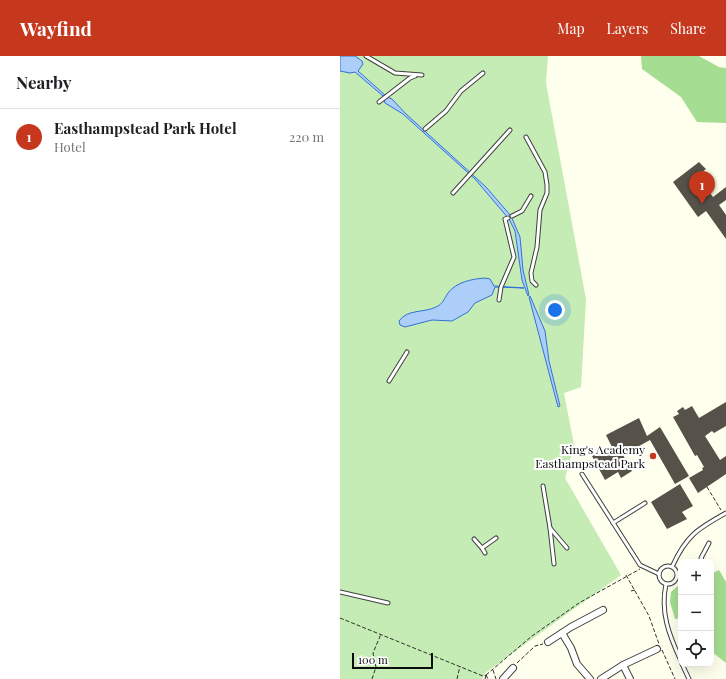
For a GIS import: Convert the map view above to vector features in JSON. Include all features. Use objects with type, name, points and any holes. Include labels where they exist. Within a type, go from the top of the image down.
[{"type":"street","points":[[548,642],[603,610]]},
{"type":"street","points":[[562,633],[571,648],[577,664],[590,679]]},
{"type":"street","points":[[601,679],[623,665],[658,649]]},
{"type":"street","points":[[623,665],[630,679]]},
{"type":"street","points":[[503,679],[512,668]]},
{"type":"lane","points":[[366,56],[390,72],[405,75],[424,75],[410,78],[380,102]]},
{"type":"lane","points":[[425,129],[446,111],[461,91],[483,73]]},
{"type":"lane","points":[[453,193],[510,130]]},
{"type":"lane","points":[[526,137],[545,172],[547,185],[547,193],[540,210],[537,247],[531,273],[532,281],[536,285]]},
{"type":"lane","points":[[512,216],[522,211],[530,196]]},
{"type":"lane","points":[[499,300],[501,287],[514,257],[506,219],[508,218]]},
{"type":"lane","points":[[389,381],[407,352]]},
{"type":"lane","points":[[582,474],[643,568],[659,574]]},
{"type":"lane","points":[[543,486],[554,564]]},
{"type":"lane","points":[[613,523],[645,503]]},
{"type":"lane","points":[[672,566],[681,548],[693,533],[725,514]]},
{"type":"lane","points":[[550,528],[567,548]]},
{"type":"lane","points":[[482,548],[496,538]]},
{"type":"lane","points":[[474,539],[485,554]]},
{"type":"lane","points":[[702,559],[710,543]]},
{"type":"lane","points":[[659,574],[664,566],[672,566],[678,574]]},
{"type":"lane","points":[[659,574],[661,580],[666,584]]},
{"type":"lane","points":[[666,584],[673,582],[678,578]]},
{"type":"lane","points":[[666,584],[664,600],[667,625],[678,653]]},
{"type":"lane","points":[[340,592],[388,603]]},
{"type":"lane","points":[[683,667],[689,679]]},
{"type":"path","points":[[707,487],[725,514]]},
{"type":"path","points":[[485,679],[486,675],[532,636],[579,603],[626,575],[643,568]]},
{"type":"path","points":[[626,575],[636,590],[649,616]]},
{"type":"path","points":[[631,591],[636,590]]},
{"type":"path","points":[[340,618],[483,676],[486,675]]},
{"type":"path","points":[[372,679],[376,667],[373,652],[381,634]]},
{"type":"path","points":[[512,668],[535,646],[548,642]]},
{"type":"path","points":[[457,679],[460,666]]},
{"type":"path","points":[[492,670],[496,679]]},
{"type":"path","points":[[486,675],[488,679]]},
{"type":"green space","points":[[340,56],[548,56],[546,83],[586,299],[581,387],[564,393],[574,445],[565,478],[621,575],[485,673],[482,679],[340,679]]},
{"type":"green space","points":[[641,56],[699,56],[719,67],[726,68],[726,123],[697,122],[681,97],[642,69]]},
{"type":"green space","points":[[719,570],[726,582],[726,663],[714,653],[714,572]]},
{"type":"green space","points":[[678,586],[678,618],[675,619],[670,602],[671,592]]},
{"type":"water","points":[[340,56],[355,56],[362,61],[363,64],[358,71],[385,95],[383,96],[355,72],[350,73],[340,71]]},
{"type":"water","points":[[387,97],[392,99],[405,113],[486,187],[511,216],[520,237],[523,270],[528,296],[522,280],[515,231],[509,219],[475,179],[403,114],[385,103],[384,100]]},
{"type":"water","points":[[485,278],[490,279],[494,286],[524,288],[495,287],[492,295],[475,303],[468,312],[452,321],[432,320],[405,327],[400,325],[399,321],[406,315],[438,306],[455,286],[470,280]]},
{"type":"water","points":[[530,296],[545,331],[549,361],[560,406],[558,407],[529,297]]},
{"type":"building","points":[[699,162],[706,169],[697,176],[713,197],[726,187],[726,200],[719,205],[726,215],[726,239],[706,211],[698,217],[673,182]]},
{"type":"building","points":[[726,402],[726,426],[714,433],[712,431],[705,436],[720,460],[726,456],[726,474],[698,493],[689,478],[703,470],[702,468],[704,467],[697,455],[695,456],[673,417],[679,414],[677,411],[683,407],[685,410],[692,406],[699,418]]},
{"type":"building","points":[[639,418],[647,436],[660,427],[689,476],[675,484],[650,440],[623,455],[632,471],[621,478],[618,472],[605,480],[592,456],[612,447],[606,435]]},
{"type":"building","points":[[680,484],[693,506],[682,512],[687,519],[667,529],[651,502]]},
{"type":"place","name":"Easthampstead Park Hotel","points":[[702,204]]},
{"type":"place","name":"King's Academy Easthampstead Park","points":[[653,456]]}]
